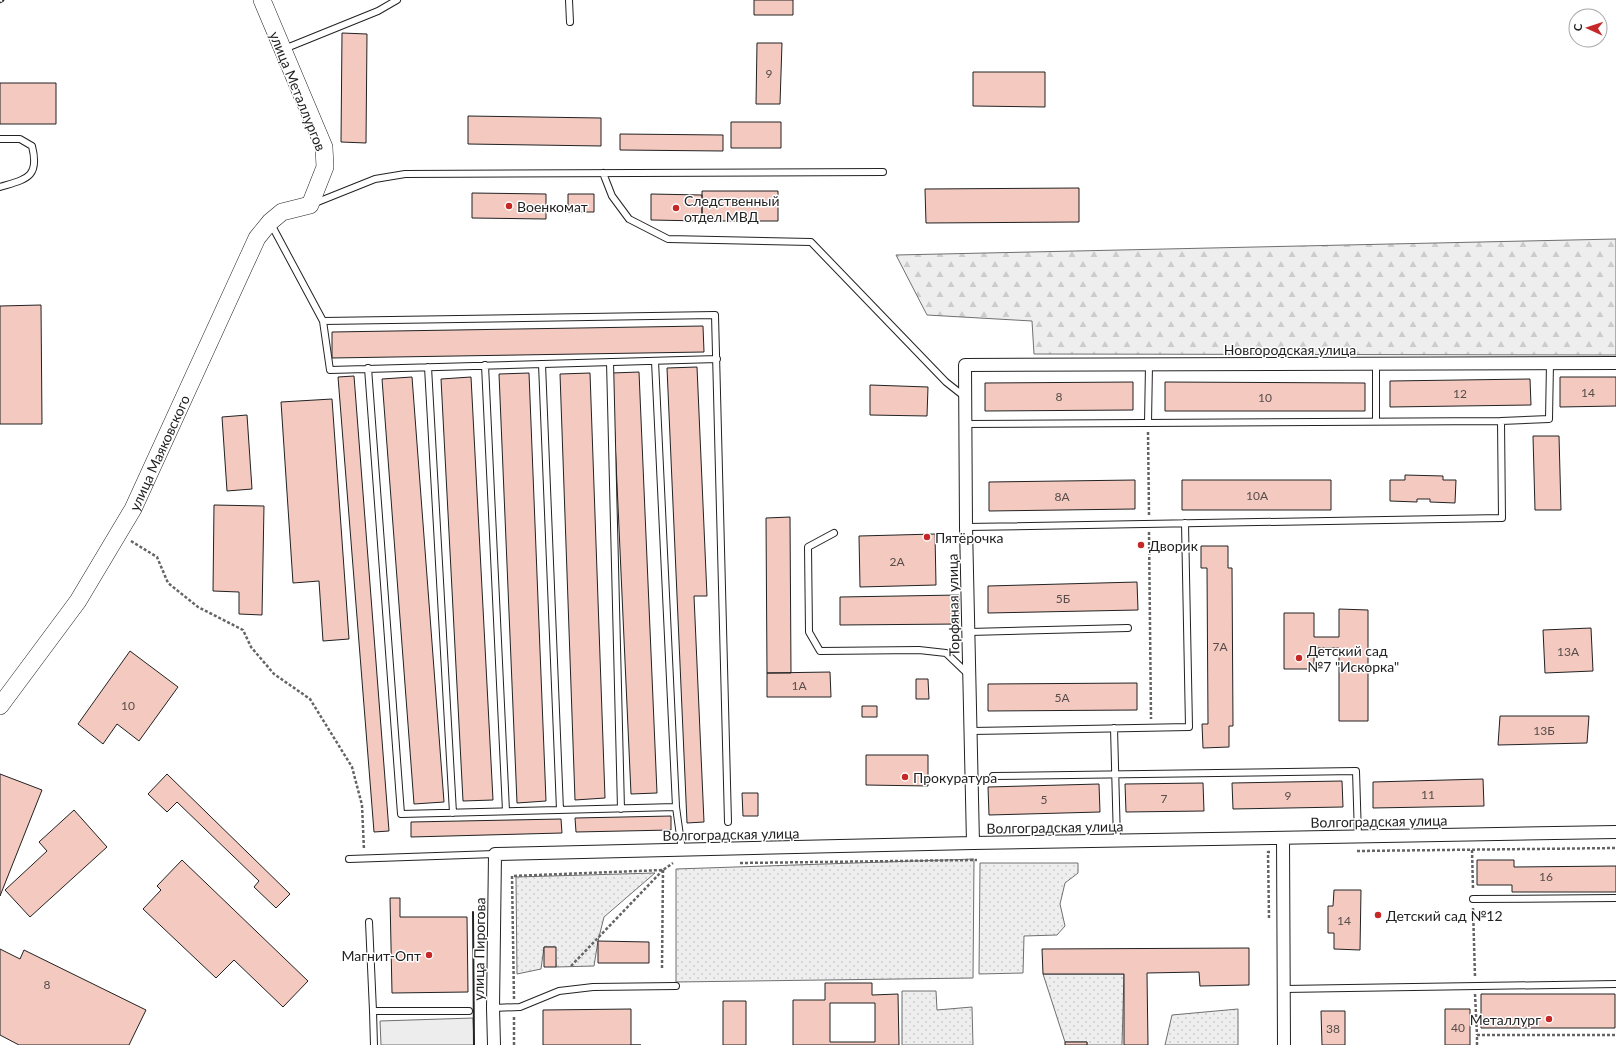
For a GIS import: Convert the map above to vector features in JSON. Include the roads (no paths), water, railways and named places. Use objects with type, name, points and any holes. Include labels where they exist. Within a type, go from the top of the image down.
[{"type":"street","name":"улица Металлургов","points":[[262,0],[324,147],[325,167],[310,205]]},
{"type":"street","name":"улица Маяковского","points":[[0,706],[78,602],[133,509],[257,238],[270,222],[282,212],[310,205]]},
{"type":"street","name":"Новгородская улица","points":[[965,365],[1616,363]]},
{"type":"street","name":"Торфяная улица","points":[[965,365],[966,527],[973,843]]},
{"type":"street","name":"Волгоградская улица","points":[[495,854],[973,843],[1616,832]]},
{"type":"street","points":[[1283,838],[1284,1045]]},
{"type":"street","name":"улица Пирогова","points":[[494,1045],[495,854]]},
{"type":"lane","points":[[282,50],[378,11],[397,0]]},
{"type":"lane","points":[[569,0],[570,22]]},
{"type":"lane","points":[[0,139],[20,139],[32,146],[35,160],[32,172],[23,180],[0,187]]},
{"type":"lane","points":[[310,205],[375,179],[405,174],[883,172]]},
{"type":"lane","points":[[603,173],[612,196],[630,219],[668,239],[811,242],[946,382],[965,397]]},
{"type":"lane","points":[[270,222],[323,321],[330,370],[717,359]]},
{"type":"lane","points":[[323,321],[715,315],[728,822]]},
{"type":"lane","points":[[655,361],[676,808],[682,850]]},
{"type":"lane","points":[[610,362],[621,809]]},
{"type":"lane","points":[[965,424],[1501,421],[1549,419],[1550,363]]},
{"type":"lane","points":[[542,364],[560,810]]},
{"type":"lane","points":[[1376,364],[1376,421]]},
{"type":"lane","points":[[485,365],[506,811]]},
{"type":"lane","points":[[1148,423],[1149,365]]},
{"type":"lane","points":[[428,367],[453,813]]},
{"type":"lane","points":[[368,368],[400,814],[676,808]]},
{"type":"lane","points":[[966,527],[1502,518],[1501,421]]},
{"type":"lane","points":[[971,730],[1189,726],[1185,523]]},
{"type":"lane","points":[[834,533],[808,547],[809,632],[820,651],[919,650],[946,653],[970,675]]},
{"type":"lane","points":[[969,632],[1128,628]]},
{"type":"lane","points":[[1114,728],[1117,841]]},
{"type":"lane","points":[[993,776],[1356,771],[1358,836]]},
{"type":"lane","points":[[349,859],[495,854]]},
{"type":"lane","points":[[1473,899],[1616,898]]},
{"type":"lane","points":[[369,922],[374,1045]]},
{"type":"lane","points":[[1284,989],[1616,984]]},
{"type":"lane","points":[[493,1008],[520,1006],[559,991],[593,987],[676,986]]},
{"type":"lane","points":[[373,1011],[469,1011]]},
{"type":"place","name":"Военкомат","points":[[509,206]]},
{"type":"place","name":"Следственный отдел МВД","points":[[676,208]]},
{"type":"place","name":"Пятёрочка","points":[[927,537]]},
{"type":"place","name":"Дворик","points":[[1141,545]]},
{"type":"place","name":"Детский cад №7 \"Искорка\"","points":[[1299,658]]},
{"type":"place","name":"Прокуратура","points":[[905,777]]},
{"type":"place","name":"Детский cад №12","points":[[1378,915]]},
{"type":"place","name":"Магнит-Опт","points":[[429,955]]},
{"type":"place","name":"Металлург","points":[[1549,1019]]}]
